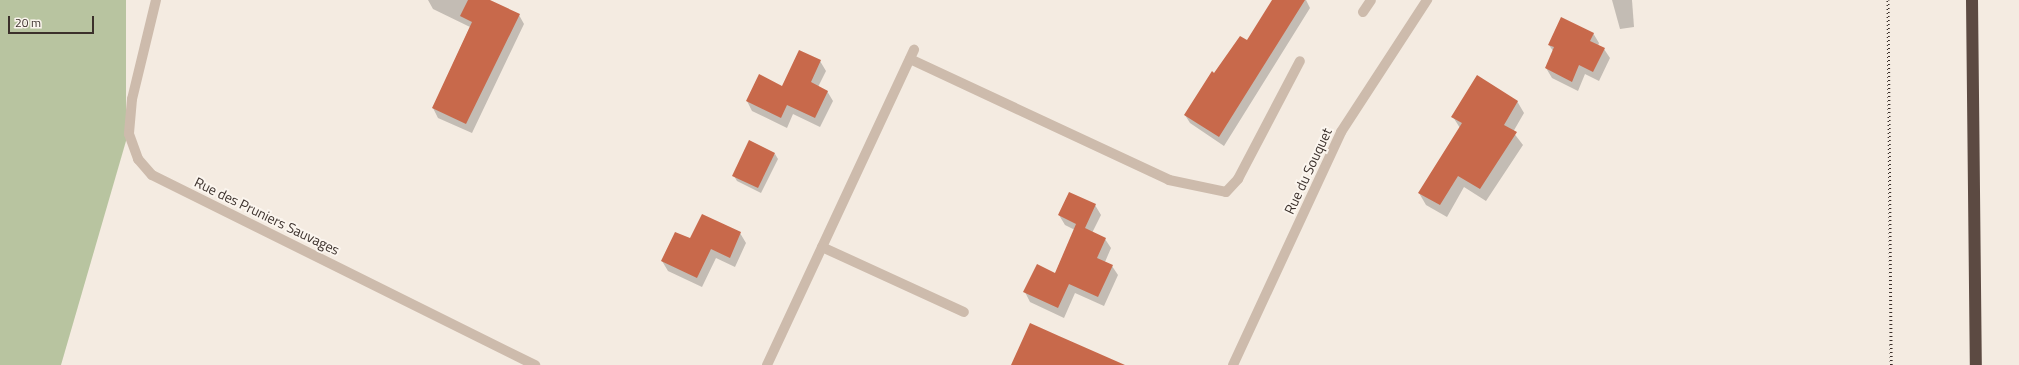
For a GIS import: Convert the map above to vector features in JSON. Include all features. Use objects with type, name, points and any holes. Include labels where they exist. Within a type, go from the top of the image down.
[{"type":"highway","points":[[1972,0],[1976,365]]},
{"type":"street","name":"Rue des Pruniers Sauvages","points":[[156,0],[132,99],[129,134],[138,158],[152,175],[535,365]]},
{"type":"street","points":[[1363,12],[1371,0]]},
{"type":"street","name":"Rue du Souquet","points":[[1233,365],[1341,132],[1426,0]]},
{"type":"street","points":[[767,365],[912,55],[1169,180],[1226,192],[1238,179],[1300,61]]},
{"type":"street","points":[[822,247],[964,312]]},
{"type":"green space","points":[[0,0],[126,0],[126,141],[61,365],[0,365]]},
{"type":"building","points":[[468,0],[490,0],[520,14],[466,124],[432,108],[472,22],[460,16]]},
{"type":"building","points":[[1272,0],[1305,0],[1219,137],[1184,115],[1212,71],[1214,73],[1240,36],[1247,40]]},
{"type":"building","points":[[1561,17],[1594,33],[1590,41],[1605,48],[1593,72],[1579,65],[1572,82],[1545,68],[1554,47],[1548,45]]},
{"type":"building","points":[[799,50],[821,60],[811,82],[828,91],[815,118],[787,105],[781,118],[746,101],[759,74],[782,86]]},
{"type":"building","points":[[1477,75],[1518,101],[1504,125],[1517,132],[1480,189],[1458,176],[1440,205],[1418,193],[1462,123],[1451,117]]},
{"type":"building","points":[[749,140],[775,153],[758,188],[732,176]]},
{"type":"building","points":[[1069,192],[1096,204],[1085,228],[1106,238],[1097,258],[1113,265],[1098,297],[1069,284],[1058,308],[1023,292],[1037,264],[1055,273],[1076,224],[1058,215]]},
{"type":"building","points":[[702,214],[741,232],[730,258],[711,249],[697,278],[661,261],[675,232],[690,238]]},
{"type":"building","points":[[1030,323],[1059,336],[1125,365],[1011,365]]},
{"type":"railway","points":[[1888,0],[1891,365]]}]
